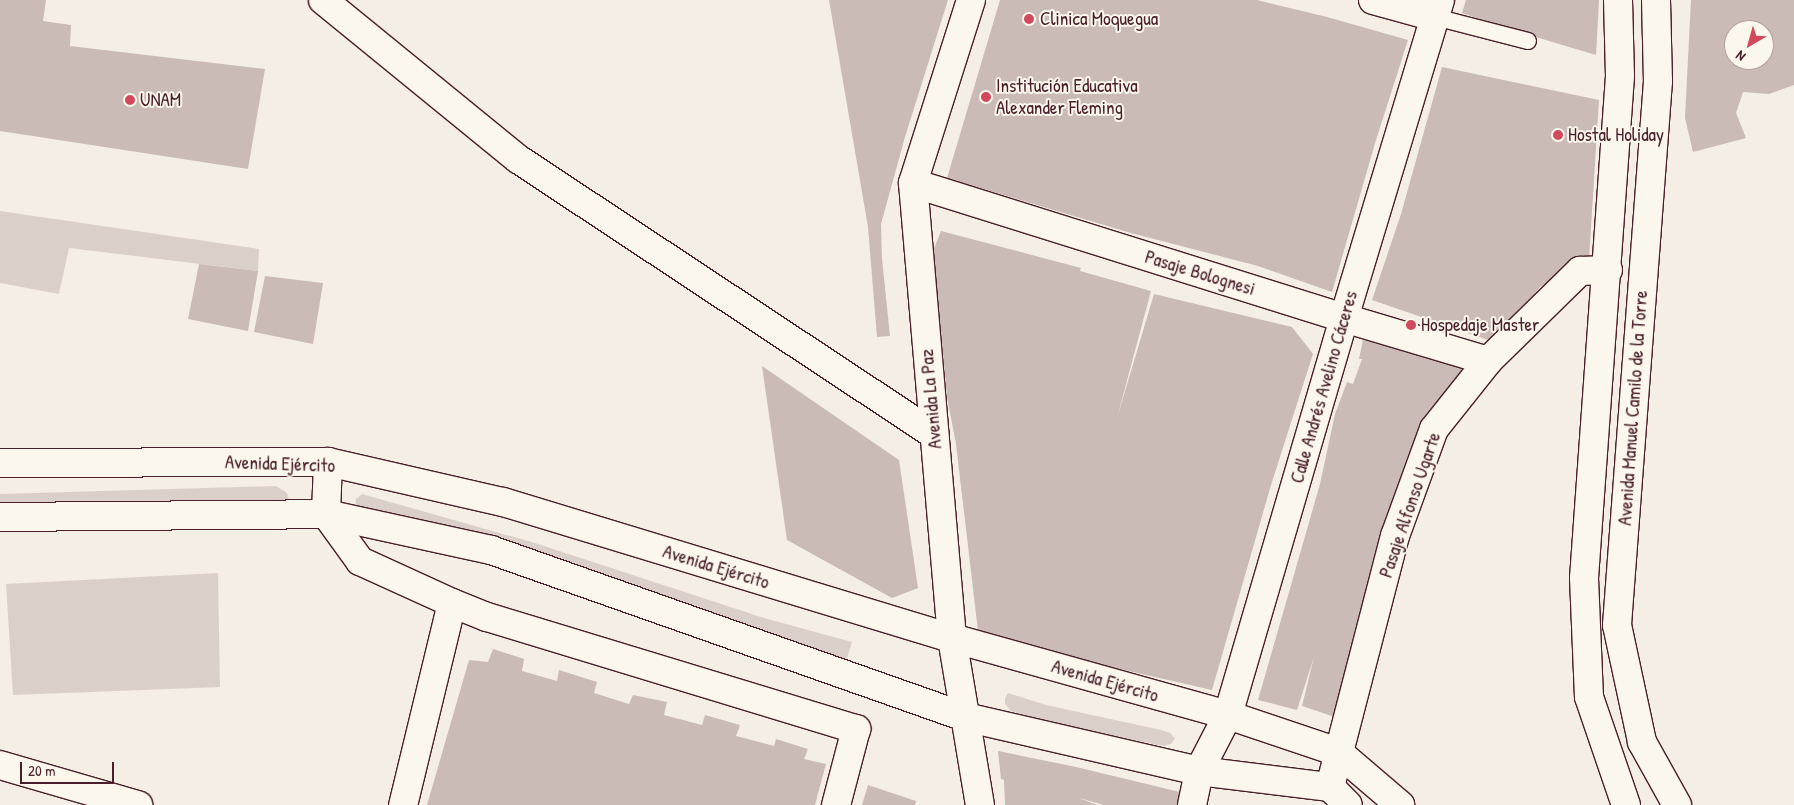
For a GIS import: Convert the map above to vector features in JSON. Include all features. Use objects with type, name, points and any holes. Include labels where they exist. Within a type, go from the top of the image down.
[{"type":"street","points":[[323,0],[518,159],[934,434]]},
{"type":"street","name":"Avenida La Paz","points":[[971,0],[913,183],[952,638],[980,805]]},
{"type":"street","points":[[1373,0],[1438,9]]},
{"type":"street","name":"Avenida Manuel Camilo de la Torre","points":[[1618,0],[1620,76],[1608,270],[1584,578],[1589,697],[1626,805]]},
{"type":"street","name":"Avenida Manuel Camilo de la Torre","points":[[1656,0],[1658,81],[1617,625],[1642,742],[1677,805]]},
{"type":"street","name":"Calle Andrés Avelino Cáceres","points":[[1192,805],[1199,771],[1228,715],[1344,318],[1438,9]]},
{"type":"street","name":"Pasaje Bolognesi","points":[[913,183],[1344,318],[1488,360]]},
{"type":"street","name":"Pasaje Alfonso Ugarte","points":[[1339,796],[1338,752],[1395,536],[1434,429],[1488,360],[1580,271],[1608,270]]},
{"type":"street","points":[[328,462],[326,514],[360,561],[487,617],[856,729],[836,805]]},
{"type":"street","name":"Avenida Ejército","points":[[0,463],[328,462],[503,502],[952,638],[1228,715],[1338,752],[1400,805]]},
{"type":"street","points":[[0,516],[326,514],[491,550],[965,717],[1199,771],[1339,796]]},
{"type":"street","points":[[403,805],[452,603]]},
{"type":"street","points":[[0,765],[138,805]]},
{"type":"lane","points":[[1438,9],[1528,41]]},
{"type":"shaded area","points":[[0,211],[259,249],[258,271],[69,248],[59,294],[0,283]]},
{"type":"shaded area","points":[[276,486],[287,493],[289,500],[283,507],[0,512],[0,494]]},
{"type":"shaded area","points":[[362,494],[535,543],[764,618],[852,642],[846,661],[355,507],[356,499]]},
{"type":"shaded area","points":[[218,573],[220,687],[13,695],[6,584]]},
{"type":"shaded area","points":[[1008,693],[1046,705],[1161,730],[1170,733],[1175,738],[1171,744],[1163,746],[1045,721],[1011,711],[1005,704],[1005,698]]},
{"type":"building","name":"UNAM","points":[[0,0],[46,0],[43,21],[71,25],[70,46],[265,69],[248,169],[0,131]]},
{"type":"building","points":[[829,0],[948,0],[905,137],[881,224],[882,259],[890,336],[877,337],[868,227]]},
{"type":"building","points":[[1000,0],[1257,0],[1408,40],[1376,140],[1332,292],[1258,266],[1131,233],[947,178]]},
{"type":"building","points":[[1466,0],[1599,0],[1596,55],[1462,13]]},
{"type":"building","points":[[1691,0],[1794,0],[1794,85],[1769,94],[1743,92],[1736,113],[1746,138],[1693,152],[1685,118]]},
{"type":"building","points":[[1442,67],[1599,100],[1589,259],[1540,287],[1494,342],[1372,300],[1401,214]]},
{"type":"building","points":[[941,231],[1081,268],[1080,271],[1151,291],[1117,418],[1154,294],[1292,327],[1313,354],[1271,485],[1212,690],[1111,667],[978,631],[956,444],[947,397],[940,321],[930,259]]},
{"type":"building","points":[[199,264],[258,271],[248,331],[188,319]]},
{"type":"building","points":[[265,276],[323,283],[313,344],[254,332]]},
{"type":"building","points":[[1363,340],[1463,365],[1341,719],[1302,706],[1314,657],[1297,710],[1258,700],[1320,484],[1335,414],[1347,382],[1353,384],[1362,359],[1359,359]]},
{"type":"building","points":[[762,366],[899,460],[918,588],[892,598],[787,540]]},
{"type":"building","points":[[493,649],[524,659],[522,671],[557,681],[559,670],[597,682],[594,693],[629,704],[633,695],[667,702],[664,715],[702,725],[705,715],[740,725],[736,736],[774,746],[776,739],[808,749],[804,759],[826,764],[815,805],[427,805],[469,660],[488,662]]},
{"type":"building","points":[[998,751],[1076,767],[1184,793],[1181,805],[1104,805],[1079,798],[1097,805],[1005,805],[1004,780],[1001,779]]},
{"type":"building","points":[[868,785],[916,801],[915,805],[862,805]]},
{"type":"place","name":"Clinica Moquegua","points":[[1029,19]]},
{"type":"place","name":"Institución Educativa Alexander Fleming","points":[[986,97]]},
{"type":"place","name":"UNAM","points":[[130,100]]},
{"type":"place","name":"Hostal Holiday","points":[[1558,135]]},
{"type":"place","name":"Hospedaje Master","points":[[1411,325]]}]
